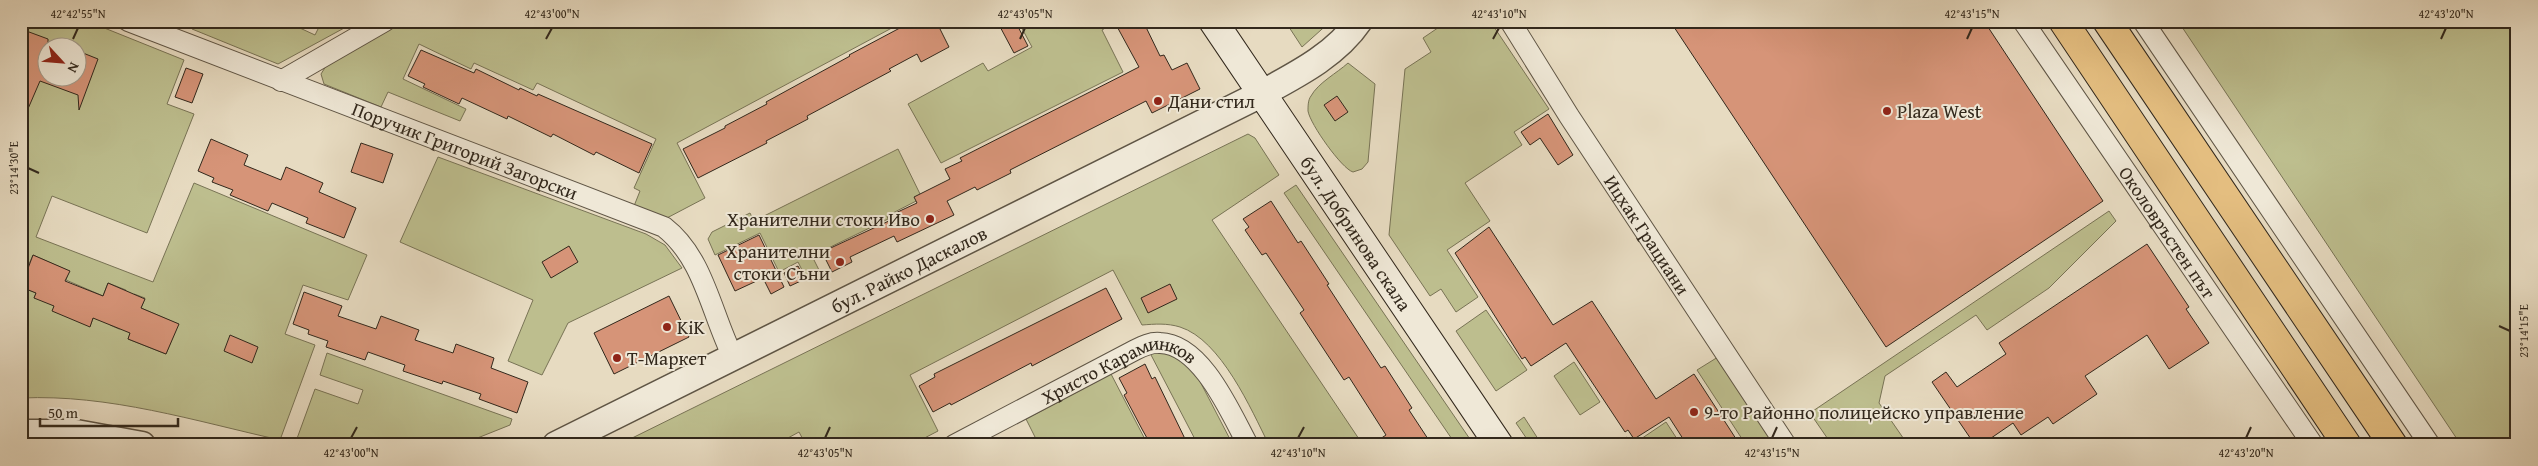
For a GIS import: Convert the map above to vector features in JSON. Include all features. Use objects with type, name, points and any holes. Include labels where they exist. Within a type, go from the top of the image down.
[{"type":"highway","name":"Околовръстен път","points":[[2062,21],[2348,445]]},
{"type":"highway","points":[[2107,21],[2393,445]]},
{"type":"main road","name":"бул. Добринова скала","points":[[1213,21],[1499,445]]},
{"type":"street","name":"Поручик Григорий Загорски","points":[[128,21],[664,227],[681,242],[694,260],[722,336],[733,357]]},
{"type":"street","points":[[281,81],[385,21]]},
{"type":"street","name":"бул. Райко Даскалов","points":[[556,445],[1261,94],[1298,74],[1338,45],[1360,21]]},
{"type":"street","name":"Ицхак Грациани","points":[[1510,21],[1574,124],[1786,445]]},
{"type":"street","name":"Околовръстен път","points":[[2023,21],[2313,445]]},
{"type":"street","points":[[2143,21],[2430,445]]},
{"type":"street","name":"Христо Караминков","points":[[954,445],[1147,344],[1161,342],[1174,346],[1186,353],[1210,378],[1221,393],[1248,445]]},
{"type":"street","points":[[21,433],[76,433],[142,445]]},
{"type":"green space","points":[[21,21],[87,21],[184,60],[167,104],[194,114],[147,233],[52,196],[36,237],[153,282],[194,183],[367,255],[348,300],[303,285],[285,334],[315,345],[280,440],[152,410],[87,400],[21,398],[21,287],[36,293],[34,298],[46,294],[90,326],[95,314],[111,321],[110,325],[119,329],[133,326],[128,339],[166,354],[178,324],[141,308],[145,298],[134,294],[131,299],[124,296],[126,290],[108,283],[103,296],[66,280],[69,271],[33,255],[21,282]]},
{"type":"green space","points":[[195,21],[290,21],[289,23],[315,35],[322,21],[357,21],[278,64],[192,29]]},
{"type":"green space","points":[[403,21],[903,22],[677,143],[705,198],[665,219],[634,206],[640,191],[634,188],[656,139],[537,83],[533,90],[474,63],[471,69],[419,44],[403,79],[466,109],[460,121],[388,92],[381,107],[324,84],[321,74],[326,66]]},
{"type":"green space","points":[[1018,21],[1110,21],[1112,24],[1102,30],[1123,72],[941,163],[908,104],[983,63],[988,71],[1032,47]]},
{"type":"green space","points":[[1285,21],[1331,21],[1302,47]]},
{"type":"green space","points":[[1448,21],[1490,21],[1549,109],[1514,132],[1522,145],[1465,183],[1490,221],[1447,250],[1478,297],[1456,312],[1441,289],[1430,296],[1389,235],[1405,69],[1431,52],[1423,38]]},
{"type":"green space","points":[[2178,21],[2517,21],[2517,445],[2461,445]]},
{"type":"green space","points":[[1348,63],[1375,84],[1368,162],[1362,169],[1353,172],[1342,163],[1327,145],[1314,126],[1308,111],[1309,99],[1314,91]]},
{"type":"green space","points":[[1248,134],[1255,138],[1279,175],[1212,220],[1363,445],[1269,445],[1244,395],[1233,377],[1209,346],[1195,334],[1180,327],[1166,324],[1142,325],[1113,270],[910,375],[938,431],[911,445],[806,445],[799,432],[775,445],[618,445]]},
{"type":"green space","points":[[898,149],[922,198],[887,216],[888,219],[812,256],[820,272],[806,278],[798,262],[779,272],[760,233],[715,255],[708,239],[712,232],[750,213],[754,221]]},
{"type":"green space","points":[[438,157],[646,234],[665,245],[682,268],[568,323],[542,375],[508,361],[533,300],[400,242]]},
{"type":"green space","points":[[1296,185],[1474,445],[1456,445],[1284,193]]},
{"type":"green space","points":[[2109,211],[2116,221],[2049,288],[1987,330],[1976,315],[1885,376],[1879,403],[1908,445],[1832,445],[1810,413]]},
{"type":"green space","points":[[1486,310],[1527,370],[1496,391],[1456,331]]},
{"type":"green space","points":[[1162,351],[1192,366],[1233,445],[1198,445],[1150,353]]},
{"type":"green space","points":[[327,353],[512,419],[510,425],[460,445],[295,444],[315,389],[358,404],[363,390],[320,375]]},
{"type":"green space","points":[[1718,357],[1776,445],[1746,445],[1697,370]]},
{"type":"green space","points":[[1574,362],[1600,402],[1580,415],[1554,376]]},
{"type":"green space","points":[[1111,374],[1148,445],[1039,445],[1026,419]]},
{"type":"green space","points":[[1524,417],[1542,445],[1531,445],[1516,423]]},
{"type":"green space","points":[[1666,422],[1681,445],[1632,445]]},
{"type":"green space","points":[[1627,437],[1632,445],[1615,445]]},
{"type":"building","points":[[913,21],[936,21],[949,47],[921,62],[917,54],[889,69],[891,71],[807,116],[808,119],[766,141],[767,143],[698,178],[683,149],[725,128],[725,126],[767,104],[766,102]]},
{"type":"building","points":[[997,21],[1015,21],[1028,46],[1014,53]]},
{"type":"building","points":[[1114,21],[1143,21],[1160,56],[1164,55],[1172,70],[1187,63],[1200,89],[1152,113],[1146,101],[1010,170],[1011,173],[977,190],[975,187],[947,201],[954,215],[897,242],[894,236],[850,257],[852,262],[832,272],[822,252],[891,220],[889,216],[917,203],[914,197],[950,179],[945,169],[962,161],[960,158],[1139,67]]},
{"type":"building","name":"Plaza West","points":[[1670,21],[1984,21],[2103,201],[1886,347]]},
{"type":"building","points":[[21,29],[45,38],[38,38],[38,86],[21,125]]},
{"type":"building","points":[[421,50],[474,73],[476,69],[519,90],[520,88],[537,96],[538,94],[652,144],[639,173],[596,152],[594,155],[553,134],[551,137],[508,116],[507,119],[462,98],[459,104],[423,87],[425,84],[408,76]]},
{"type":"building","points":[[88,55],[98,59],[88,86]]},
{"type":"building","points":[[186,68],[203,74],[192,103],[175,97]]},
{"type":"building","points":[[59,88],[87,88],[79,110],[78,95]]},
{"type":"building","points":[[1337,96],[1348,112],[1335,121],[1324,105]]},
{"type":"building","points":[[1548,114],[1573,155],[1558,165],[1540,138],[1530,145],[1521,132]]},
{"type":"building","points":[[211,139],[248,155],[244,165],[281,180],[286,167],[323,183],[319,192],[356,208],[344,238],[306,223],[308,218],[272,203],[268,211],[230,195],[233,190],[212,182],[214,178],[198,171]]},
{"type":"building","points":[[361,143],[393,154],[383,183],[351,172]]},
{"type":"building","points":[[1271,201],[1298,243],[1301,241],[1381,368],[1385,366],[1412,408],[1409,410],[1432,445],[1371,445],[1386,435],[1349,377],[1344,380],[1300,313],[1304,310],[1266,253],[1262,255],[1245,230],[1249,227],[1243,219]]},
{"type":"building","points":[[1489,227],[1553,325],[1592,301],[1656,399],[1694,374],[1740,445],[1687,445],[1669,417],[1634,439],[1628,430],[1625,432],[1566,343],[1531,366],[1525,357],[1522,359],[1455,253]]},
{"type":"building","points":[[759,235],[784,287],[771,294],[763,278],[735,291],[718,255]]},
{"type":"building","points":[[2147,244],[2189,307],[2186,309],[2209,343],[2169,369],[2147,335],[2085,376],[2097,394],[2053,424],[2048,417],[2021,435],[2013,423],[1981,445],[1975,445],[1932,382],[1946,372],[1957,387],[2006,354],[1999,343]]},
{"type":"building","points":[[569,246],[578,262],[551,278],[542,262]]},
{"type":"building","points":[[33,255],[70,271],[65,281],[103,296],[108,283],[145,299],[141,308],[179,324],[166,354],[128,339],[130,333],[93,318],[90,327],[52,311],[54,306],[34,298],[36,293],[21,287]]},
{"type":"building","points":[[798,266],[805,279],[790,286],[784,273]]},
{"type":"building","points":[[1170,284],[1177,299],[1148,313],[1141,298]]},
{"type":"building","points":[[1106,288],[1122,319],[1032,366],[1031,363],[951,405],[950,403],[933,412],[919,386],[935,377],[934,374]]},
{"type":"building","points":[[304,292],[342,306],[338,316],[376,329],[381,316],[419,330],[415,340],[453,353],[456,344],[494,358],[491,368],[528,382],[517,413],[479,399],[481,394],[443,381],[442,384],[403,371],[405,365],[368,352],[365,360],[326,347],[328,341],[308,334],[309,330],[293,324]]},
{"type":"building","points":[[669,296],[689,337],[614,374],[594,333]]},
{"type":"building","points":[[230,335],[258,347],[252,363],[224,351]]},
{"type":"building","points":[[1145,364],[1152,379],[1155,377],[1188,445],[1151,445],[1143,431],[1124,395],[1127,393],[1119,378]]},
{"type":"place","name":"Дани стил","points":[[1158,101]]},
{"type":"place","name":"Plaza West","points":[[1887,111]]},
{"type":"place","name":"Хранителни стоки Иво","points":[[930,219]]},
{"type":"place","name":"Хранителни стоки Съни","points":[[840,262]]},
{"type":"place","name":"KiK","points":[[667,327]]},
{"type":"place","name":"Т-Маркет","points":[[617,358]]},
{"type":"place","name":"9-то Районно полицейско управление","points":[[1694,412]]}]
